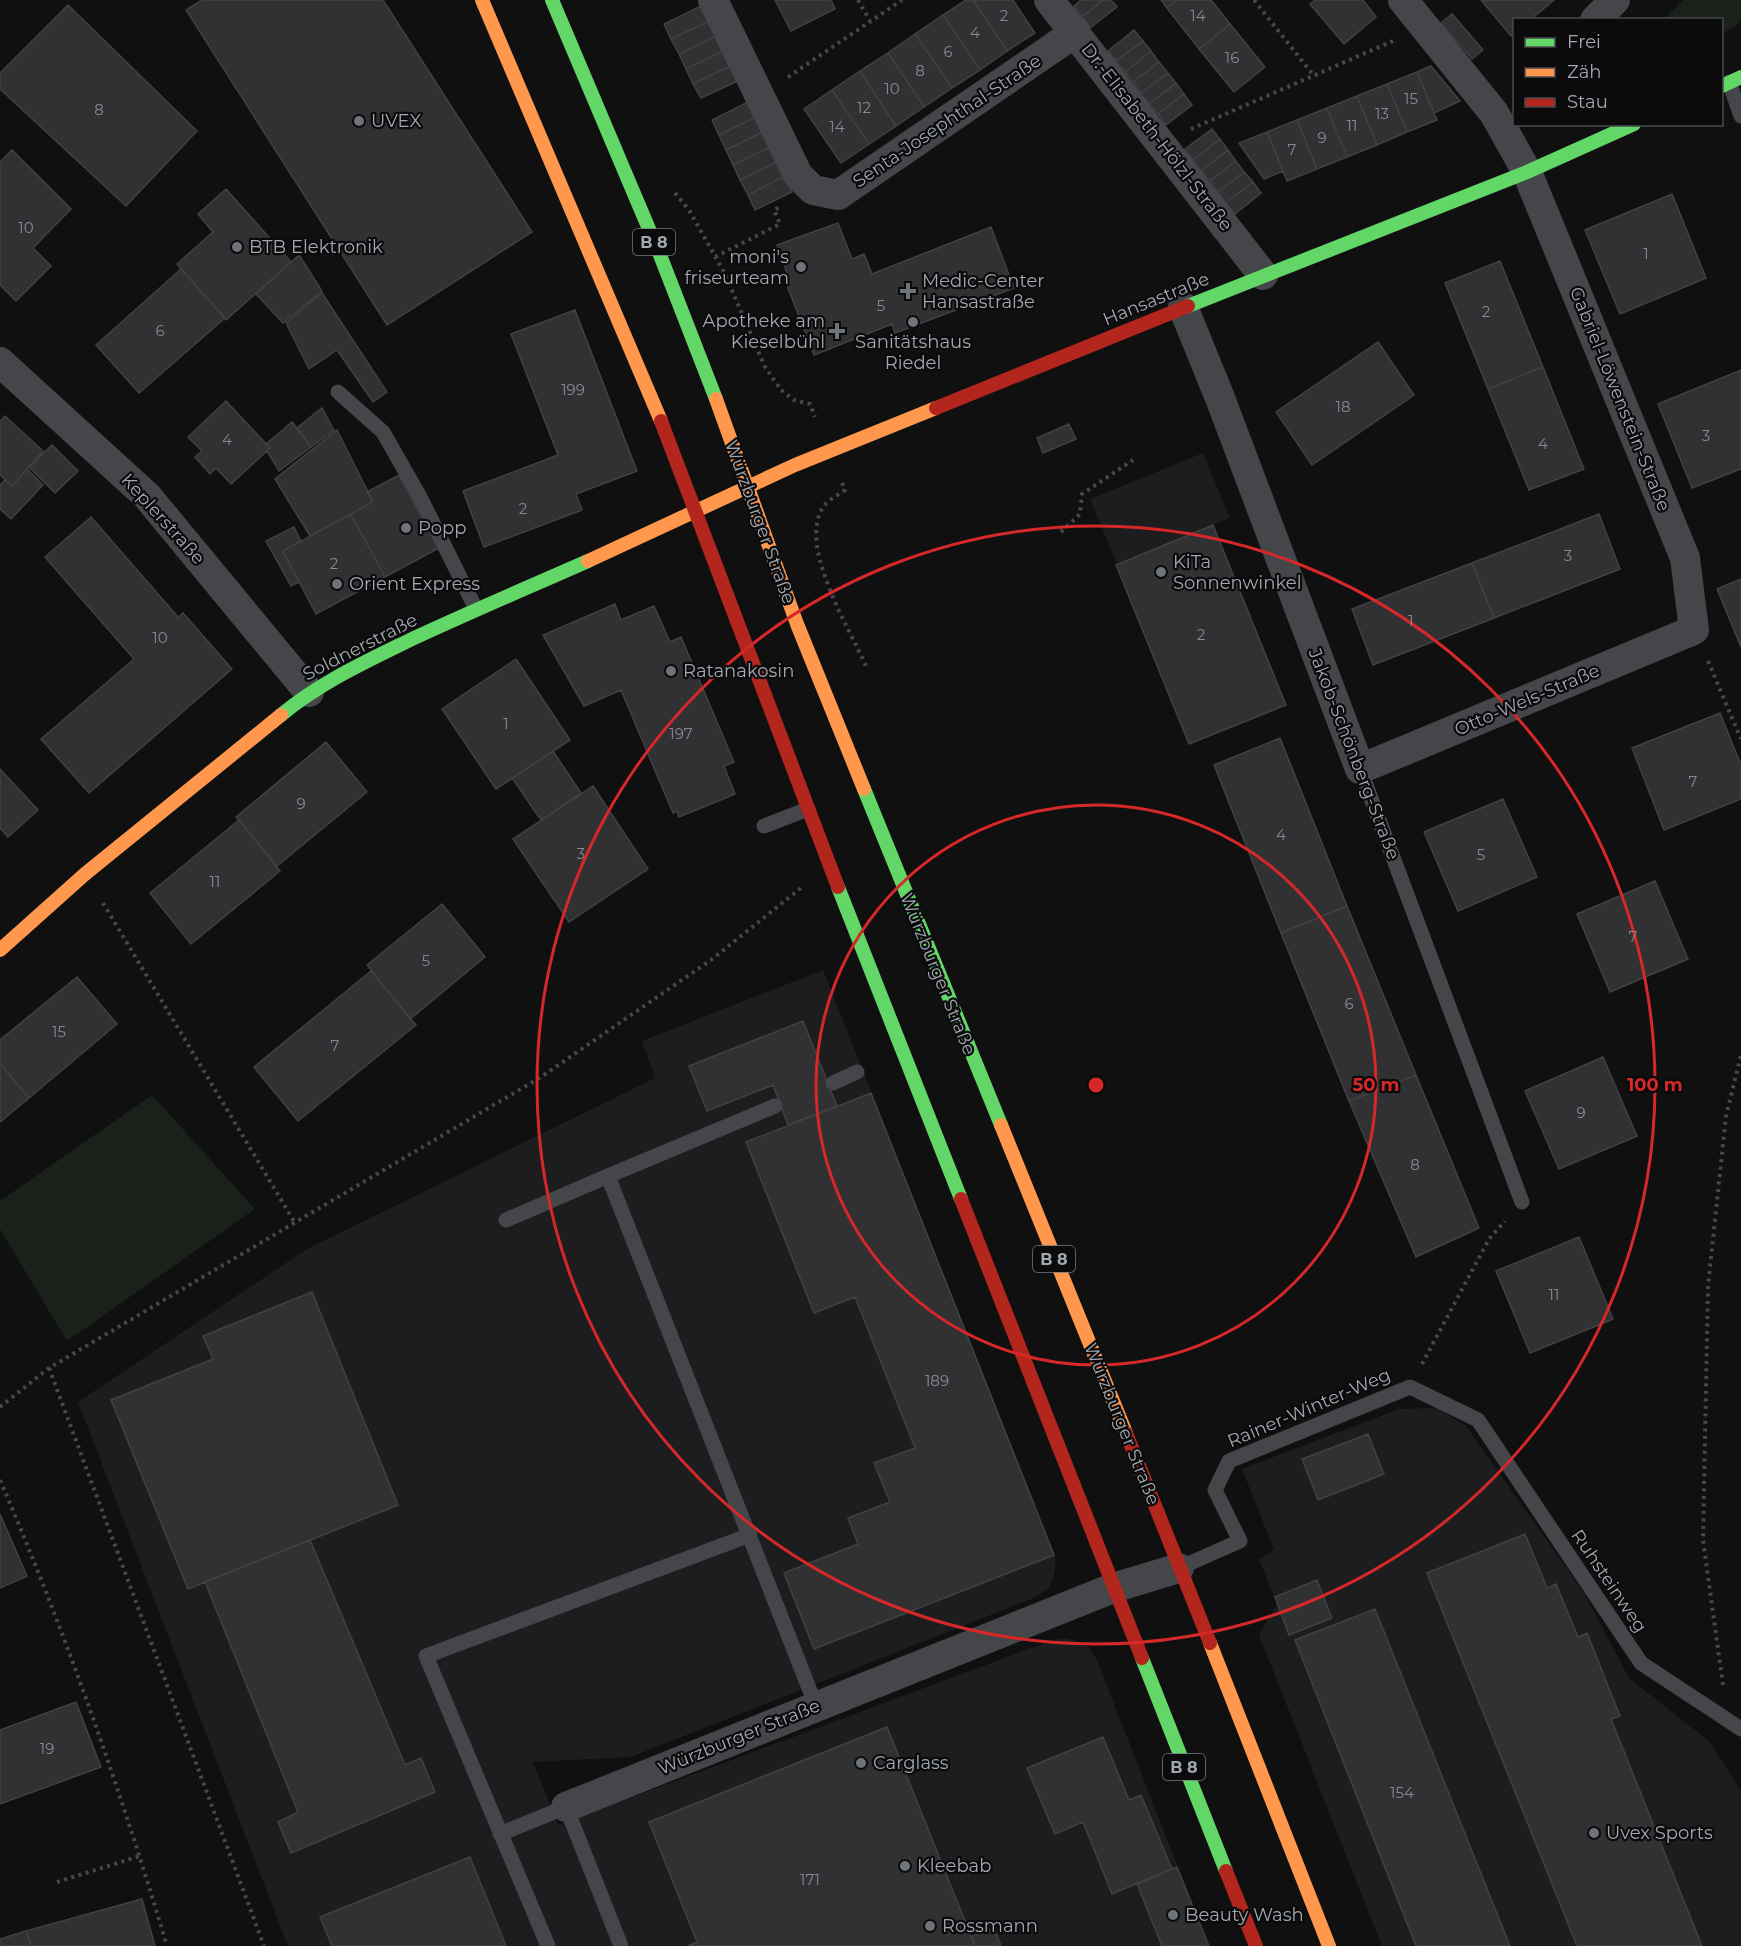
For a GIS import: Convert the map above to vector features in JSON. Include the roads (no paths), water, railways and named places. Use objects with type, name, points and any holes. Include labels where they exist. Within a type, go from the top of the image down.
[{"type":"main road","name":"B 8","points":[[482,0],[606,284],[696,513],[829,865],[1256,1946]]},
{"type":"main road","name":"Würzburger Straße","points":[[552,0],[660,255],[809,656],[1179,1568],[1329,1946]]},
{"type":"main road","name":"Hansastraße","points":[[696,513],[746,487],[854,440],[1263,275],[1527,172],[1630,126]]},
{"type":"main road","name":"Soldnerstraße","points":[[0,950],[85,874],[309,692],[337,675],[477,609],[696,513]]},
{"type":"street","name":"Senta-Josephthal-Straße","points":[[713,0],[798,175],[813,190],[838,195],[1076,32]]},
{"type":"street","name":"Dr.-Elisabeth-Hölzl-Straße","points":[[1050,0],[1263,275]]},
{"type":"street","points":[[1403,0],[1494,113],[1527,172]]},
{"type":"street","points":[[1597,18],[1615,0]]},
{"type":"street","name":"Gabriel-Löwenstein-Straße","points":[[1527,172],[1685,558],[1694,630]]},
{"type":"street","name":"Jakob-Schönberg-Straße","points":[[1183,307],[1220,398],[1360,769]]},
{"type":"street","name":"Keplerstraße","points":[[0,362],[147,496],[309,692]]},
{"type":"street","name":"Otto-Wels-Straße","points":[[1360,769],[1694,630]]},
{"type":"street","name":"Würzburger Straße","points":[[566,1807],[1113,1588],[1179,1568]]},
{"type":"lane","points":[[1731,82],[1741,116]]},
{"type":"lane","points":[[338,392],[383,432],[420,497],[477,609]]},
{"type":"lane","name":"Jakob-Schönberg-Straße","points":[[1360,769],[1522,1202]]},
{"type":"lane","points":[[764,826],[808,809]]},
{"type":"lane","points":[[833,1083],[857,1072]]},
{"type":"lane","points":[[506,1220],[775,1106]]},
{"type":"lane","points":[[608,1176],[816,1706]]},
{"type":"lane","name":"Rainer-Winter-Weg","points":[[1179,1568],[1240,1541],[1215,1490],[1229,1461],[1410,1387],[1478,1420]]},
{"type":"lane","name":"Ruhsteinweg","points":[[1478,1420],[1641,1663],[1728,1718],[1741,1729]]},
{"type":"lane","points":[[548,1946],[426,1656],[750,1535]]},
{"type":"lane","points":[[500,1834],[566,1807],[621,1946]]},
{"type":"place","name":"UVEX","points":[[359,121]]},
{"type":"place","name":"BTB Elektronik","points":[[237,247]]},
{"type":"place","name":"moni's friseurteam","points":[[801,267]]},
{"type":"place","name":"Medic-Center Hansastraße","points":[[908,291]]},
{"type":"place","name":"Sanitätshaus Riedel","points":[[913,322]]},
{"type":"place","name":"Apotheke am Kieselbühl","points":[[837,331]]},
{"type":"place","name":"Popp","points":[[406,528]]},
{"type":"place","name":"KiTa Sonnenwinkel","points":[[1161,572]]},
{"type":"place","name":"Orient Express","points":[[337,584]]},
{"type":"place","name":"Ratanakosin","points":[[671,671]]},
{"type":"place","name":"Carglass","points":[[861,1763]]},
{"type":"place","name":"Uvex Sports","points":[[1594,1833]]},
{"type":"place","name":"Kleebab","points":[[905,1866]]},
{"type":"place","name":"Beauty Wash","points":[[1173,1915]]},
{"type":"place","name":"Rossmann","points":[[930,1926]]}]
